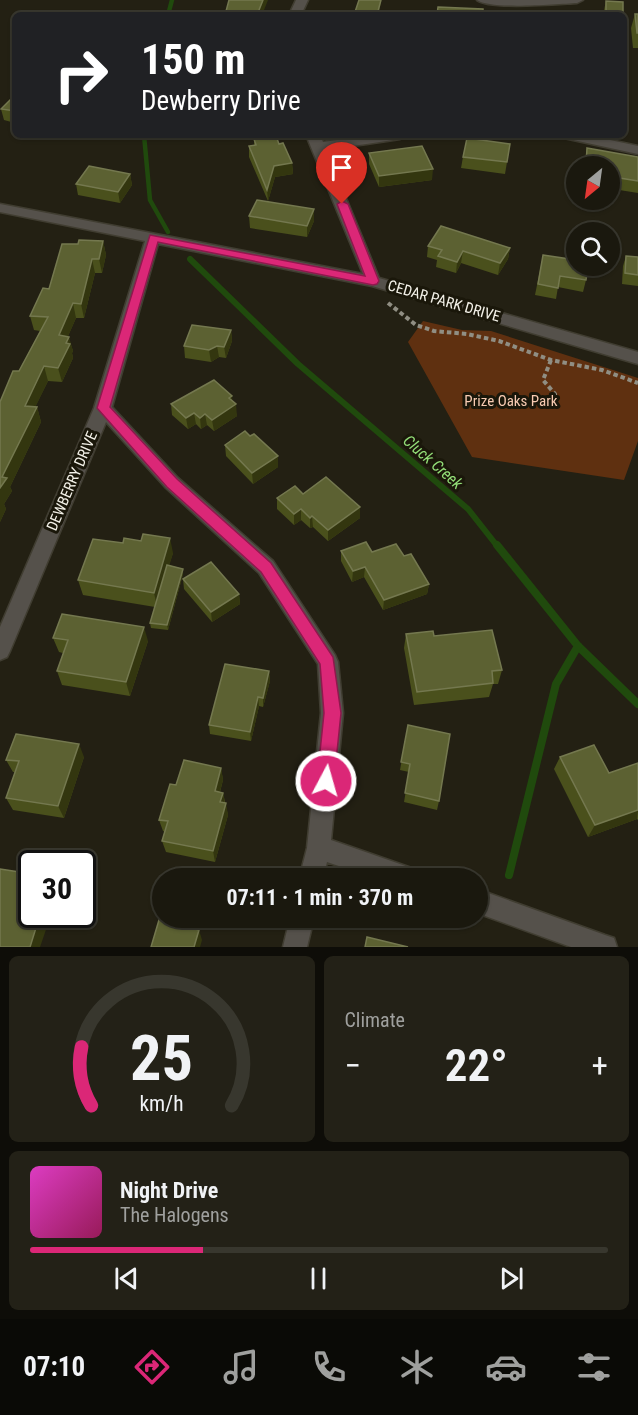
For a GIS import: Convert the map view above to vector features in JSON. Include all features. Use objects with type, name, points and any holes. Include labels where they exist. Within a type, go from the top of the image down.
[{"type":"street","points":[[483,0],[577,0]]},
{"type":"street","points":[[358,138],[316,141],[373,281]]},
{"type":"street","points":[[583,138],[638,150]]},
{"type":"street","name":"CEDAR PARK DRIVE","points":[[0,208],[373,281],[638,358]]},
{"type":"street","name":"DEWBERRY DRIVE","points":[[0,651],[103,408],[153,237]]},
{"type":"street","points":[[103,408],[172,483],[266,567],[328,662],[333,713],[319,848],[314,868]]},
{"type":"street","points":[[319,848],[379,868]]},
{"type":"street","points":[[488,906],[605,947]]},
{"type":"street","points":[[295,947],[300,928]]},
{"type":"path","points":[[380,298],[416,325],[434,331],[467,334],[499,341],[551,360],[602,370],[638,383]]},
{"type":"path","points":[[551,360],[543,380],[555,394],[555,401]]},
{"type":"green space","name":"Prize Oaks Park","points":[[423,321],[462,330],[491,331],[638,378],[638,441],[624,480],[472,457],[408,342]]},
{"type":"building","points":[[229,0],[263,0],[258,12],[226,12]]},
{"type":"building","points":[[359,0],[381,0],[378,12],[355,12]]},
{"type":"building","points":[[606,1],[623,2],[623,12],[606,12]]},
{"type":"building","points":[[438,7],[483,9],[483,12],[437,12]]},
{"type":"building","points":[[635,14],[638,14],[638,33],[637,33]]},
{"type":"building","points":[[12,98],[12,111],[1,109]]},
{"type":"building","points":[[277,138],[279,144],[283,143],[292,163],[274,166],[267,190],[249,146],[256,145],[254,139]]},
{"type":"building","points":[[467,138],[510,144],[507,162],[463,157]]},
{"type":"building","points":[[422,146],[433,169],[379,176],[369,153]]},
{"type":"building","points":[[587,148],[638,157],[638,181],[620,178],[620,156],[587,156]]},
{"type":"building","points":[[89,166],[130,174],[118,192],[76,184]]},
{"type":"building","points":[[257,200],[314,209],[307,226],[249,216]]},
{"type":"building","points":[[441,226],[510,248],[500,263],[463,251],[457,262],[438,256],[442,250],[428,246]]},
{"type":"building","points":[[79,240],[103,241],[99,259],[92,259],[81,304],[73,303],[59,335],[69,337],[66,343],[70,344],[58,368],[44,366],[25,406],[37,407],[2,477],[7,478],[0,488],[0,402],[13,371],[19,371],[48,317],[30,316],[43,288],[49,289],[62,244],[78,244]]},
{"type":"building","points":[[543,255],[566,258],[566,276],[587,276],[586,280],[560,276],[558,288],[538,284]]},
{"type":"building","points":[[626,256],[638,257],[638,275],[625,273]]},
{"type":"building","points":[[192,325],[231,330],[224,347],[217,346],[209,350],[184,346]]},
{"type":"building","points":[[214,380],[232,396],[229,398],[236,404],[212,420],[205,414],[200,418],[194,413],[186,418],[171,404]]},
{"type":"building","points":[[245,431],[250,436],[254,434],[278,456],[252,473],[225,445]]},
{"type":"building","points":[[326,477],[360,507],[328,530],[301,509],[294,514],[277,498],[295,486],[303,494]]},
{"type":"building","points":[[143,534],[170,538],[154,593],[78,580],[93,539],[123,543],[124,538],[141,541]]},
{"type":"building","points":[[366,542],[372,552],[396,544],[404,556],[411,554],[429,584],[384,600],[365,567],[353,571],[341,551]]},
{"type":"building","points":[[211,562],[239,594],[211,612],[183,579]]},
{"type":"building","points":[[167,565],[183,569],[167,625],[150,623]]},
{"type":"building","points":[[62,614],[144,627],[126,682],[57,671],[68,640],[53,638]]},
{"type":"building","points":[[492,630],[502,670],[492,671],[493,683],[417,692],[406,634],[433,631],[434,636]]},
{"type":"building","points":[[225,664],[269,671],[263,698],[258,697],[250,732],[209,725]]},
{"type":"building","points":[[408,725],[450,734],[439,801],[405,793],[410,764],[401,762]]},
{"type":"building","points":[[16,734],[79,744],[58,806],[6,798],[19,761],[6,760]]},
{"type":"building","points":[[594,745],[609,773],[638,763],[638,810],[595,825],[560,757]]},
{"type":"building","points":[[184,760],[221,768],[215,791],[223,793],[220,802],[226,803],[213,851],[162,841],[168,821],[159,820],[170,784],[176,785]]},
{"type":"building","points":[[0,869],[18,872],[18,928],[36,928],[30,947],[0,947]]},
{"type":"building","points":[[157,928],[199,930],[194,947],[151,947]]},
{"type":"building","points":[[367,937],[408,947],[365,947]]},
{"type":"waterway","name":"Cluck Creek","points":[[169,12],[172,0]]},
{"type":"waterway","name":"Cluck Creek","points":[[144,138],[150,200],[168,232]]},
{"type":"waterway","name":"Cluck Creek","points":[[190,259],[298,364],[468,509],[498,547]]},
{"type":"waterway","name":"Cluck Creek","points":[[497,545],[578,646]]},
{"type":"waterway","points":[[509,875],[556,684],[578,646]]},
{"type":"waterway","name":"Cluck Creek","points":[[578,646],[638,704]]},
{"type":"route","points":[[326,781],[333,713],[328,662],[303,620],[266,567],[172,483],[103,408],[153,237],[373,281],[342,204]]}]
